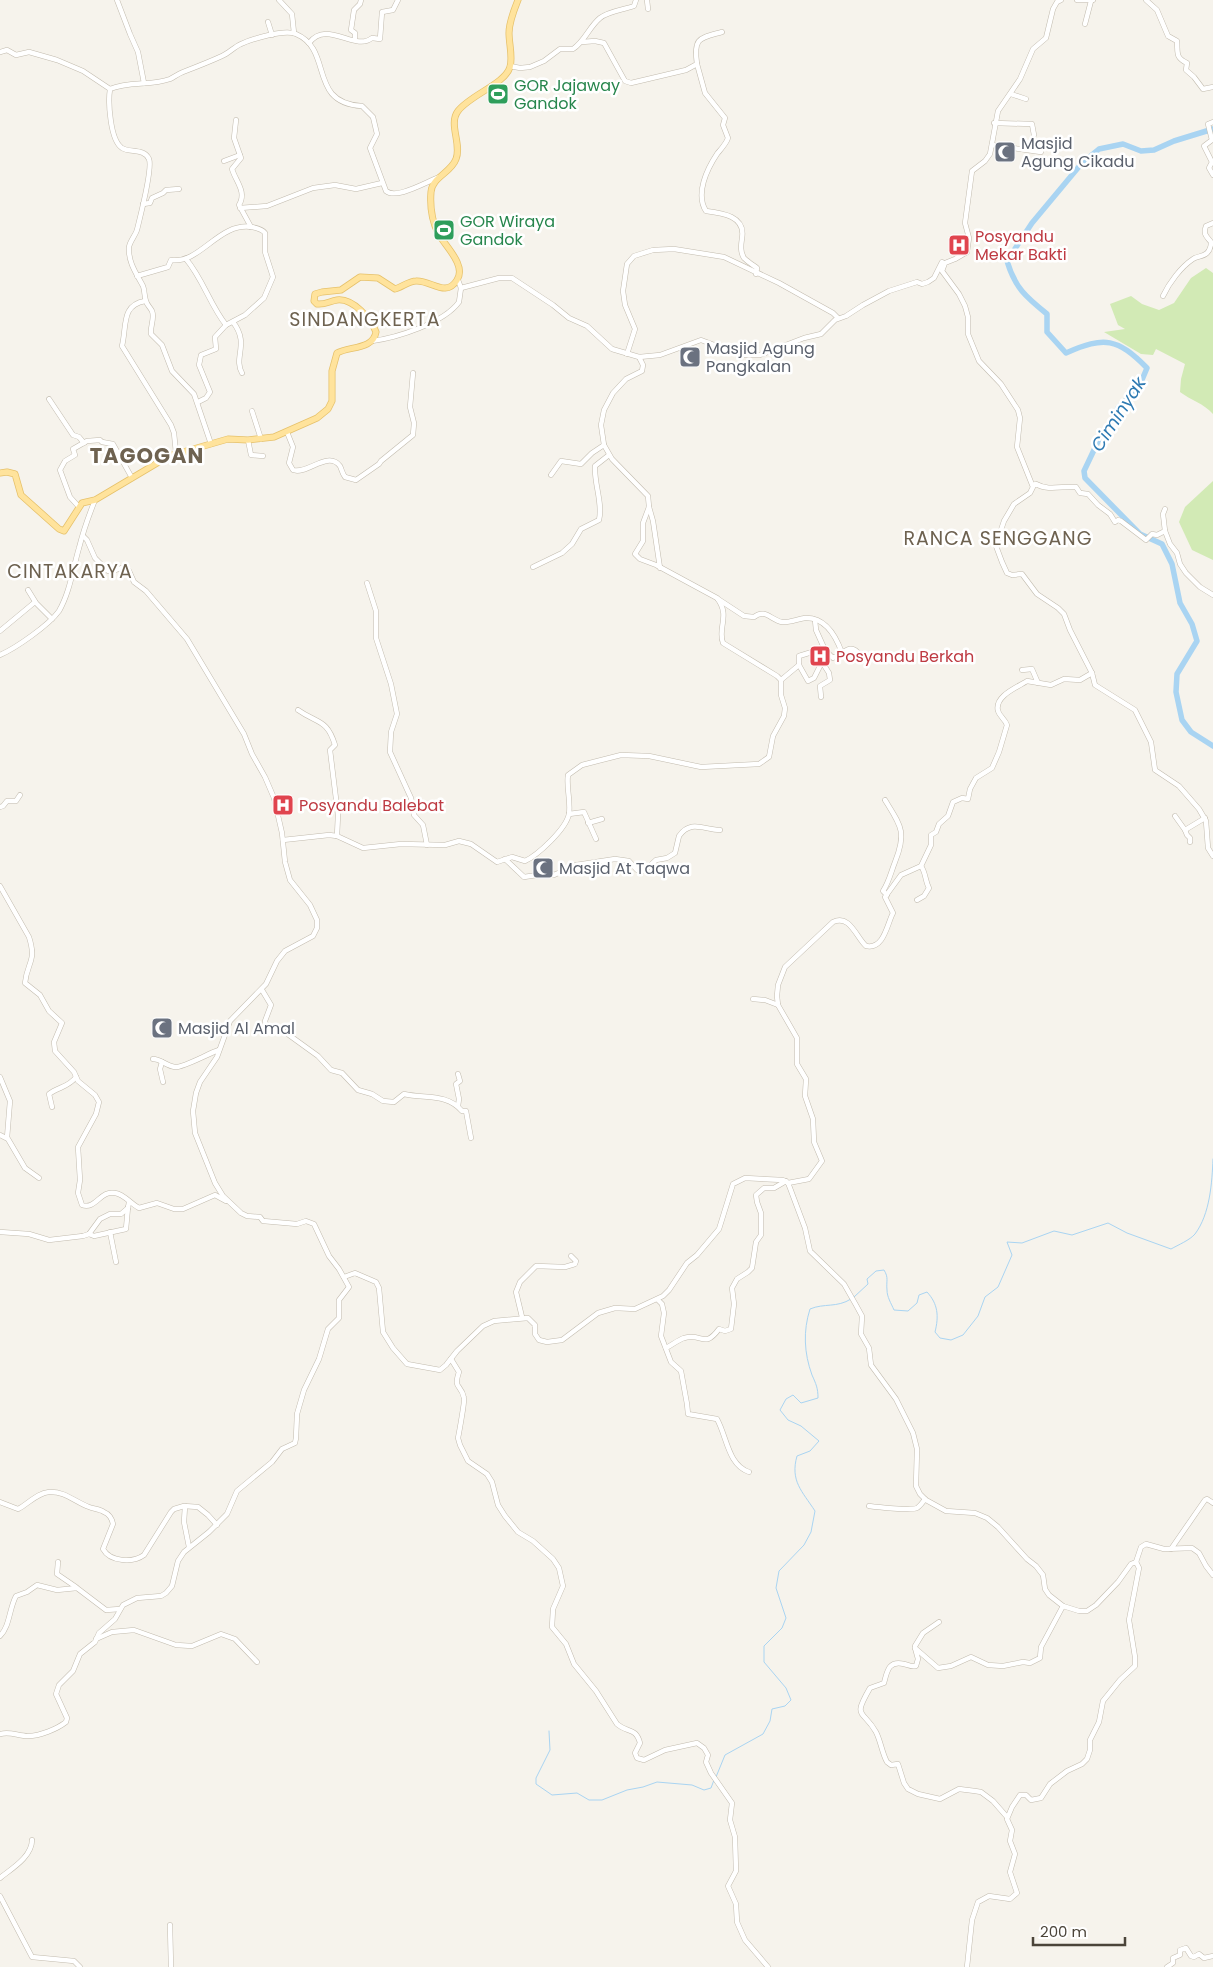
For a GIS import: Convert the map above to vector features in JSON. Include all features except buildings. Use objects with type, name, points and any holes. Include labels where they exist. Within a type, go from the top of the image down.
[{"type":"main road","points":[[0,473],[15,474],[20,495],[61,531],[67,529],[79,507],[86,501],[95,500],[156,462],[176,453],[228,439],[261,439],[287,432],[317,418],[330,405],[333,394],[332,371],[337,353],[372,341],[375,336],[375,330],[357,307],[349,302],[338,300],[317,304],[314,301],[315,294],[341,290],[360,277],[378,278],[395,288],[417,280],[444,289],[450,287],[458,280],[458,266],[437,232],[432,210],[432,186],[452,167],[457,155],[458,144],[455,122],[458,111],[470,99],[502,78],[510,66],[510,28],[518,0]]},
{"type":"street","points":[[118,0],[138,52],[144,83]]},
{"type":"street","points":[[279,0],[292,14],[294,33]]},
{"type":"street","points":[[355,40],[355,33],[351,30],[353,14],[361,0]]},
{"type":"street","points":[[309,43],[312,39],[324,34],[367,41],[372,38],[380,38],[382,12],[393,10],[398,0]]},
{"type":"street","points":[[510,66],[526,68],[540,64],[558,50],[564,48],[573,49],[582,42],[600,18],[634,6],[636,0]]},
{"type":"street","points":[[460,288],[500,278],[512,278],[551,303],[569,318],[590,328],[612,349],[639,357],[660,356],[701,340],[741,355],[756,356],[804,338],[817,336],[838,318],[846,316],[863,304],[889,291],[917,282],[922,284],[928,282],[934,278],[942,262],[965,254],[968,249],[969,235],[965,223],[972,172],[988,157],[998,111],[1020,79],[1033,49],[1046,38],[1053,9],[1057,2],[1061,0]]},
{"type":"street","points":[[1078,0],[1092,0],[1085,24]]},
{"type":"street","points":[[1146,0],[1157,10],[1168,36],[1177,40],[1177,54],[1181,60],[1187,63],[1186,70],[1203,89],[1213,87]]},
{"type":"street","points":[[648,9],[649,1]]},
{"type":"street","points":[[268,22],[272,35]]},
{"type":"street","points":[[722,32],[705,36],[698,40],[696,45],[697,64],[704,93],[726,119],[723,125],[728,138],[705,177],[702,200],[706,211],[726,214],[735,219],[742,230],[742,254],[744,258],[756,267],[756,274]]},
{"type":"street","points":[[110,89],[124,85],[171,79],[225,55],[239,45],[272,35],[294,33],[309,43],[318,59],[326,86],[330,92],[340,101],[362,106],[373,117],[378,134],[370,148],[382,184],[388,193],[395,194],[441,176]]},
{"type":"street","points":[[582,42],[595,41],[604,43],[621,76],[627,83],[686,70],[697,64]]},
{"type":"street","points":[[0,52],[7,50],[16,55],[29,52],[48,57],[87,73],[110,89]]},
{"type":"street","points":[[110,89],[109,106],[116,142],[124,150],[143,153],[149,161],[150,177],[137,231],[129,248],[130,263],[144,289],[146,301],[152,313],[151,334],[162,345],[172,370],[188,387],[198,402],[202,422],[210,444]]},
{"type":"street","points":[[1011,94],[1026,99]]},
{"type":"street","points":[[236,120],[234,138],[240,160],[232,169],[234,177],[240,183],[243,199],[239,204],[240,208],[251,227]]},
{"type":"street","points":[[1213,122],[1208,124],[1212,139],[1204,146],[1212,162],[1209,168],[1213,175]]},
{"type":"street","points":[[994,123],[1032,124],[1034,135]]},
{"type":"street","points":[[992,145],[1041,152]]},
{"type":"street","points":[[224,161],[240,156]]},
{"type":"street","points":[[240,208],[267,206],[320,187],[335,186],[356,189],[382,184]]},
{"type":"street","points":[[143,204],[150,203],[152,198],[163,194],[166,190],[179,189]]},
{"type":"street","points":[[1162,296],[1189,262],[1195,257],[1205,255],[1211,248],[1211,242],[1204,232],[1206,226],[1213,223]]},
{"type":"street","points":[[137,276],[168,267],[171,260],[186,259],[239,226],[263,230],[265,233],[265,252],[272,280],[260,303],[226,325],[215,337],[216,349],[201,355],[199,365],[210,392],[206,398],[198,402]]},
{"type":"street","points":[[627,354],[634,329],[625,305],[622,288],[627,264],[631,258],[653,250],[685,250],[724,257],[756,274],[779,283],[833,313],[838,318]]},
{"type":"street","points":[[186,259],[192,266],[219,316],[226,325]]},
{"type":"street","points":[[948,261],[943,265],[942,271],[959,294],[965,306],[968,316],[968,334],[979,360],[1001,384],[1018,410],[1020,418],[1017,447],[1033,485],[1030,493],[1014,504],[1004,521],[997,542],[998,552],[1009,574],[1022,574],[1036,594],[1062,612],[1098,687],[1136,710],[1151,742],[1155,770],[1179,786],[1204,818],[1208,827],[1208,848],[1213,856]]},
{"type":"street","points":[[372,341],[416,330],[445,314],[459,302],[460,288],[458,280]]},
{"type":"street","points":[[146,301],[135,304],[128,310],[122,346],[171,425],[174,433],[176,453]]},
{"type":"street","points":[[233,322],[242,338],[239,365],[242,373]]},
{"type":"street","points":[[639,357],[642,371],[626,379],[610,398],[604,410],[601,425],[604,445],[609,455],[619,468],[648,494],[660,568]]},
{"type":"street","points":[[287,432],[293,447],[289,463],[293,470],[303,470],[324,461],[329,461],[340,466],[345,477],[356,480],[379,464],[380,461],[413,435],[414,422],[410,406],[413,373]]},
{"type":"street","points":[[49,399],[69,430],[84,443]]},
{"type":"street","points":[[252,411],[261,439]]},
{"type":"street","points":[[79,507],[70,497],[60,470],[65,461],[74,456],[73,449],[84,443],[100,440],[113,444],[132,478]]},
{"type":"street","points":[[248,440],[251,455],[263,456]]},
{"type":"street","points":[[551,475],[561,461],[581,464],[604,445]]},
{"type":"street","points":[[533,567],[562,552],[572,544],[581,529],[599,520],[600,509],[595,468],[596,464],[609,455]]},
{"type":"street","points":[[1033,485],[1036,484],[1040,487],[1053,489],[1065,486],[1076,488],[1080,493],[1089,495],[1094,502],[1108,512],[1115,522],[1119,520],[1140,537],[1148,540],[1151,534],[1158,535],[1165,531]]},
{"type":"street","points":[[0,654],[15,647],[52,619],[58,612],[66,595],[82,536],[95,500]]},
{"type":"street","points":[[649,507],[644,517],[643,541],[635,554],[640,559],[717,598],[744,616],[754,617],[764,613],[775,620],[783,622],[803,618],[816,620],[831,630],[842,653]]},
{"type":"street","points":[[1165,509],[1162,514],[1165,531],[1170,544],[1177,552],[1180,564],[1200,587],[1213,594]]},
{"type":"street","points":[[0,1734],[9,1733],[29,1736],[51,1730],[66,1722],[68,1718],[56,1697],[58,1687],[73,1671],[80,1654],[96,1639],[105,1627],[116,1619],[123,1605],[144,1596],[159,1597],[166,1593],[174,1581],[179,1559],[189,1547],[217,1525],[227,1514],[237,1491],[272,1462],[282,1449],[296,1441],[296,1418],[304,1390],[319,1359],[328,1329],[339,1318],[339,1300],[349,1289],[344,1277],[329,1256],[313,1223],[306,1221],[297,1224],[263,1220],[260,1217],[244,1215],[223,1196],[196,1138],[194,1104],[200,1082],[219,1050],[230,1021],[262,990],[277,961],[285,951],[309,938],[316,932],[317,924],[310,905],[290,880],[274,798],[237,721],[221,698],[187,639],[143,587],[134,582],[127,569],[124,567],[113,572],[108,571],[95,558],[87,540],[82,536]]},
{"type":"street","points":[[367,583],[376,611],[376,638],[391,684],[397,714],[391,732],[390,752],[414,804],[414,815],[423,825],[427,845]]},
{"type":"street","points":[[28,590],[35,602],[52,619]]},
{"type":"street","points":[[283,840],[338,836],[363,848],[401,844],[445,845],[459,840],[471,844],[496,862],[512,857],[528,861],[564,825],[569,814],[568,775],[582,765],[621,755],[639,755],[701,768],[758,764],[766,760],[771,754],[776,728],[784,714],[781,680],[723,643],[721,639],[723,613],[722,606],[717,598]]},
{"type":"street","points":[[0,631],[35,602]]},
{"type":"street","points":[[816,620],[816,632],[825,650],[833,658],[852,648],[857,650],[861,656]]},
{"type":"street","points":[[812,652],[799,656],[799,665],[808,681],[814,678],[825,659],[822,652],[825,650]]},
{"type":"street","points":[[821,697],[820,686],[830,680],[829,674],[822,662]]},
{"type":"street","points":[[781,680],[799,665]]},
{"type":"street","points":[[1022,670],[1032,669],[1038,682]]},
{"type":"street","points":[[666,1348],[682,1338],[710,1339],[714,1338],[719,1329],[726,1331],[730,1329],[734,1304],[732,1288],[737,1279],[752,1268],[756,1242],[761,1235],[760,1209],[756,1195],[764,1188],[774,1188],[787,1182],[809,1179],[822,1161],[814,1142],[813,1118],[805,1096],[806,1079],[797,1064],[797,1038],[778,1005],[777,990],[785,966],[832,922],[840,919],[856,932],[864,945],[871,947],[876,945],[887,931],[893,913],[886,899],[887,895],[901,875],[921,866],[931,844],[931,835],[936,832],[938,826],[948,816],[952,802],[968,798],[976,778],[992,768],[1007,725],[998,710],[999,702],[1012,690],[1028,681],[1051,685],[1064,679],[1080,680],[1092,673]]},
{"type":"street","points":[[298,710],[327,726],[335,745],[330,750],[338,808],[338,836]]},
{"type":"street","points":[[0,806],[7,802],[16,801],[20,794]]},
{"type":"street","points":[[885,800],[897,820],[902,836],[900,851],[883,891],[887,895]]},
{"type":"street","points":[[569,814],[584,812],[596,839]]},
{"type":"street","points":[[1175,816],[1191,839],[1190,842]]},
{"type":"street","points":[[1185,830],[1204,818]]},
{"type":"street","points":[[588,823],[602,819]]},
{"type":"street","points":[[505,859],[524,877],[537,875],[548,870],[554,875],[585,863],[620,859],[629,861],[638,871],[644,871],[656,860],[667,858],[673,854],[676,851],[679,836],[690,827],[702,826],[720,830]]},
{"type":"street","points":[[515,870],[522,861]]},
{"type":"street","points":[[917,900],[924,896],[929,888],[926,884],[926,875],[921,866]]},
{"type":"street","points":[[0,886],[32,944],[32,963],[25,983],[40,995],[50,1012],[62,1023],[54,1042],[54,1051],[74,1072],[82,1085],[95,1095],[99,1104],[96,1114],[78,1147],[80,1180],[78,1193],[82,1204],[84,1206],[91,1205],[110,1192],[118,1194],[128,1204],[139,1208],[157,1203],[179,1210],[215,1195],[235,1207]]},
{"type":"street","points":[[262,990],[271,1005],[265,1022],[266,1026],[282,1030],[318,1056],[331,1070],[342,1073],[358,1090],[372,1094],[384,1101],[394,1102],[404,1094],[417,1097],[438,1097],[458,1106],[462,1111],[466,1111],[471,1138]]},
{"type":"street","points":[[753,999],[764,1000],[778,1005]]},
{"type":"street","points":[[153,1059],[172,1067],[180,1067],[219,1050]]},
{"type":"street","points":[[162,1062],[160,1069],[163,1082]]},
{"type":"street","points":[[458,1074],[460,1081],[456,1084],[459,1099],[458,1106]]},
{"type":"street","points":[[0,1077],[10,1101],[7,1138],[25,1168],[38,1178]]},
{"type":"street","points":[[52,1107],[49,1094],[58,1088],[70,1085],[76,1077]]},
{"type":"street","points":[[0,1135],[7,1138]]},
{"type":"street","points":[[344,1277],[355,1273],[372,1279],[378,1284],[384,1332],[390,1344],[406,1363],[440,1370],[482,1326],[494,1321],[522,1317],[528,1318],[533,1322],[535,1334],[539,1340],[547,1342],[559,1341],[598,1313],[615,1308],[635,1309],[658,1300],[669,1290],[684,1267],[719,1229],[733,1184],[745,1178],[760,1180],[776,1179],[787,1182]]},
{"type":"street","points":[[787,1182],[805,1228],[810,1251],[844,1284],[856,1305],[862,1316],[861,1334],[869,1348],[869,1361],[896,1399],[916,1440],[918,1454],[916,1486],[925,1499],[946,1512],[975,1513],[987,1518],[1036,1566],[1042,1575],[1047,1592],[1063,1606],[1082,1612],[1087,1611],[1105,1596],[1131,1564],[1136,1562]]},
{"type":"street","points":[[0,1232],[29,1234],[49,1240],[89,1234],[94,1236],[127,1228],[128,1204]]},
{"type":"street","points":[[89,1234],[100,1219],[110,1214],[121,1214],[128,1204]]},
{"type":"street","points":[[110,1232],[116,1262]]},
{"type":"street","points":[[522,1317],[516,1294],[520,1282],[536,1266],[565,1267],[575,1264],[576,1261],[571,1256]]},
{"type":"street","points":[[658,1300],[664,1309],[661,1335],[671,1362],[681,1371],[688,1404],[688,1414],[717,1419],[726,1436],[729,1452],[741,1468],[750,1472]]},
{"type":"street","points":[[451,1359],[459,1372],[456,1385],[464,1398],[458,1438],[461,1449],[470,1463],[487,1474],[494,1486],[498,1505],[518,1532],[533,1541],[553,1559],[559,1568],[563,1586],[553,1611],[553,1630],[566,1644],[574,1664],[596,1691],[617,1724],[621,1728],[633,1731],[638,1736],[640,1743],[635,1754],[637,1758],[644,1760],[665,1750],[697,1742],[708,1755],[706,1762],[710,1773],[732,1803],[730,1820],[735,1837],[736,1871],[728,1886],[736,1904],[737,1922],[745,1940],[768,1967]]},
{"type":"street","points":[[0,1502],[18,1509],[41,1494],[54,1492],[72,1497],[89,1507],[104,1511],[113,1522],[103,1549],[111,1558],[126,1560],[144,1555],[172,1510],[185,1506],[198,1507],[217,1525]]},
{"type":"street","points":[[869,1506],[913,1509],[918,1508],[925,1499]]},
{"type":"street","points":[[1171,1549],[1204,1500],[1207,1499],[1213,1503]]},
{"type":"street","points":[[185,1506],[184,1522],[189,1547]]},
{"type":"street","points":[[968,1967],[972,1920],[978,1902],[982,1898],[989,1896],[1010,1899],[1017,1893],[1010,1872],[1015,1854],[1010,1840],[1012,1830],[1007,1821],[1007,1816],[1019,1796],[1026,1795],[1031,1800],[1036,1801],[1041,1798],[1050,1784],[1087,1759],[1090,1750],[1090,1740],[1099,1722],[1103,1701],[1120,1680],[1135,1666],[1134,1645],[1129,1626],[1139,1568],[1136,1562],[1141,1547],[1145,1544],[1171,1549],[1194,1549],[1199,1553],[1209,1572],[1213,1575]]},
{"type":"street","points":[[58,1562],[57,1574],[106,1610],[120,1610]]},
{"type":"street","points":[[0,1636],[6,1629],[11,1607],[18,1594],[27,1592],[37,1585],[57,1590],[77,1588]]},
{"type":"street","points":[[915,1648],[940,1669],[971,1657],[988,1664],[1003,1666],[1034,1662],[1040,1658],[1041,1647],[1063,1606]]},
{"type":"street","points":[[939,1622],[923,1633],[918,1640],[915,1648],[918,1659],[916,1666],[913,1667],[902,1663],[890,1665],[887,1669],[884,1683],[870,1688],[860,1708],[862,1715],[875,1732],[887,1762],[892,1765],[898,1764],[906,1786],[918,1794],[940,1800],[959,1788],[981,1792],[994,1801],[1007,1816]]},
{"type":"street","points":[[96,1639],[112,1632],[134,1630],[176,1645],[192,1646],[219,1634],[235,1639],[257,1662]]},
{"type":"street","points":[[0,1878],[13,1869],[25,1855],[32,1845],[32,1840]]},
{"type":"street","points":[[0,1896],[32,1957],[70,1960],[77,1963],[80,1967]]},
{"type":"street","points":[[170,1925],[171,1967]]},
{"type":"street","points":[[1167,1967],[1173,1963],[1173,1958],[1180,1955],[1180,1950],[1184,1948],[1194,1957],[1199,1954],[1204,1958],[1213,1956]]},
{"type":"green space","points":[[1206,268],[1213,273],[1213,414],[1180,392],[1185,364],[1156,349],[1153,355],[1141,354],[1104,332],[1125,329],[1118,325],[1110,304],[1131,296],[1142,304],[1159,310],[1174,303],[1191,278]]},
{"type":"green space","points":[[1213,481],[1213,560],[1192,550],[1179,522],[1185,507]]},
{"type":"waterway","name":"Ciminyak","points":[[1213,129],[1174,141],[1154,150],[1141,151],[1123,144],[1099,149],[1082,163],[1032,223],[1007,261],[1022,291],[1047,314],[1047,332],[1066,353],[1091,344],[1110,343],[1127,351],[1147,368],[1139,387],[1118,408],[1112,421],[1103,431],[1084,471],[1085,478],[1140,534],[1162,544],[1172,564],[1180,603],[1192,624],[1197,641],[1177,674],[1176,692],[1182,720],[1191,732],[1213,746]]},
{"type":"waterway","points":[[854,1297],[868,1284],[867,1279],[876,1271],[884,1270],[887,1277],[888,1295],[894,1310],[908,1311],[917,1303],[919,1295],[927,1292],[937,1310],[935,1332],[940,1338],[951,1340],[963,1335],[978,1316],[985,1297],[998,1287],[1012,1255],[1007,1242],[1022,1243],[1054,1231],[1072,1235],[1108,1223],[1127,1233],[1171,1249],[1190,1238],[1200,1226],[1207,1208],[1211,1188],[1213,1159]]},
{"type":"waterway","points":[[716,1777],[725,1755],[763,1734],[770,1721],[772,1709],[785,1706],[791,1700],[786,1688],[764,1662],[764,1646],[782,1628],[786,1618],[776,1588],[779,1571],[804,1545],[811,1532],[815,1511],[796,1479],[795,1465],[797,1456],[810,1451],[819,1441],[801,1426],[788,1420],[780,1410],[786,1399],[793,1395],[801,1403],[818,1398],[806,1350],[805,1334],[810,1309],[841,1304],[851,1299]]},
{"type":"waterway","points":[[549,1731],[550,1750],[536,1778],[536,1784],[552,1795],[577,1793],[589,1800],[602,1800],[627,1790],[657,1782],[692,1785],[704,1790],[711,1788],[714,1780]]},
{"type":"place","name":"GOR Jajaway Gandok","points":[[498,94]]},
{"type":"place","name":"Masjid Agung Cikadu","points":[[1005,152]]},
{"type":"place","name":"GOR Wiraya Gandok","points":[[444,230]]},
{"type":"place","name":"Posyandu Mekar Bakti","points":[[959,245]]},
{"type":"place","name":"Masjid Agung Pangkalan","points":[[690,357]]},
{"type":"place","name":"Posyandu Berkah","points":[[820,656]]},
{"type":"place","name":"Posyandu Balebat","points":[[283,805]]},
{"type":"place","name":"Masjid At Taqwa","points":[[543,868]]},
{"type":"place","name":"Masjid Al Amal","points":[[162,1028]]},
{"type":"district","name":"SINDANGKERTA","points":[[365,319]]},
{"type":"district","name":"TAGOGAN","points":[[147,455]]},
{"type":"district","name":"RANCA SENGGANG","points":[[998,538]]},
{"type":"district","name":"CINTAKARYA","points":[[70,571]]}]
